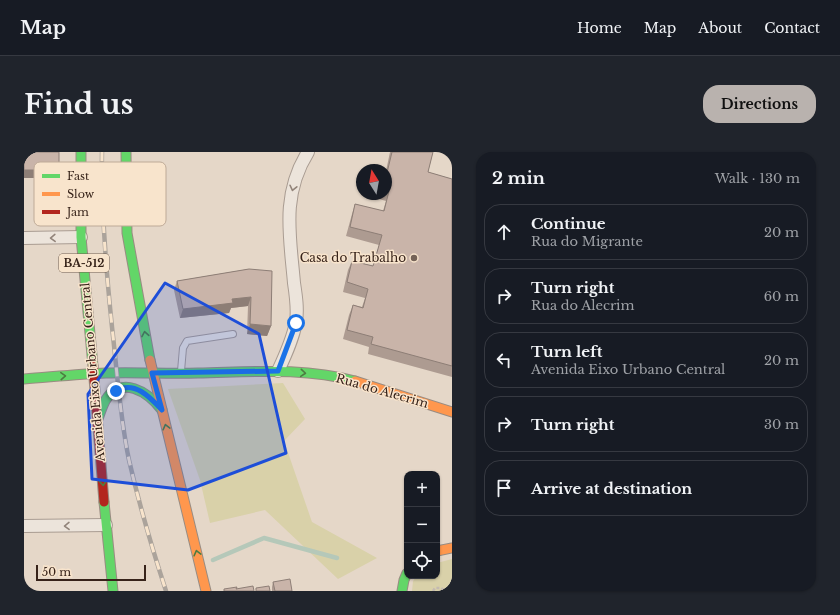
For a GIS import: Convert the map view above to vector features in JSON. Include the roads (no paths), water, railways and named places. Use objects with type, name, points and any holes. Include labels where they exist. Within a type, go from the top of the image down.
[{"type":"main road","points":[[126,152],[126,162]]},
{"type":"main road","name":"Avenida Eixo Urbano Central","points":[[81,226],[106,525],[113,591]]},
{"type":"main road","points":[[127,226],[127,234],[152,373],[206,591]]},
{"type":"main road","name":"Rua do Alecrim","points":[[24,378],[117,372],[181,373],[278,371],[321,374],[345,378],[416,399],[452,412]]},
{"type":"main road","points":[[98,419],[105,402],[110,395],[119,389],[132,387],[149,395],[162,410]]},
{"type":"main road","points":[[440,550],[452,548]]},
{"type":"main road","points":[[402,591],[405,579]]},
{"type":"street","points":[[278,371],[296,323],[297,308],[288,220],[290,199],[294,182],[308,152]]},
{"type":"street","points":[[24,238],[81,237]]},
{"type":"street","points":[[24,526],[106,525]]},
{"type":"lane","points":[[181,373],[183,348],[187,341],[233,334]]},
{"type":"waterway","points":[[213,560],[264,538],[337,558]]},
{"type":"railway","points":[[102,152],[102,162]]},
{"type":"railway","points":[[104,226],[123,428],[137,493],[166,591]]},
{"type":"place","name":"Casa do Trabalho","points":[[414,258]]}]
